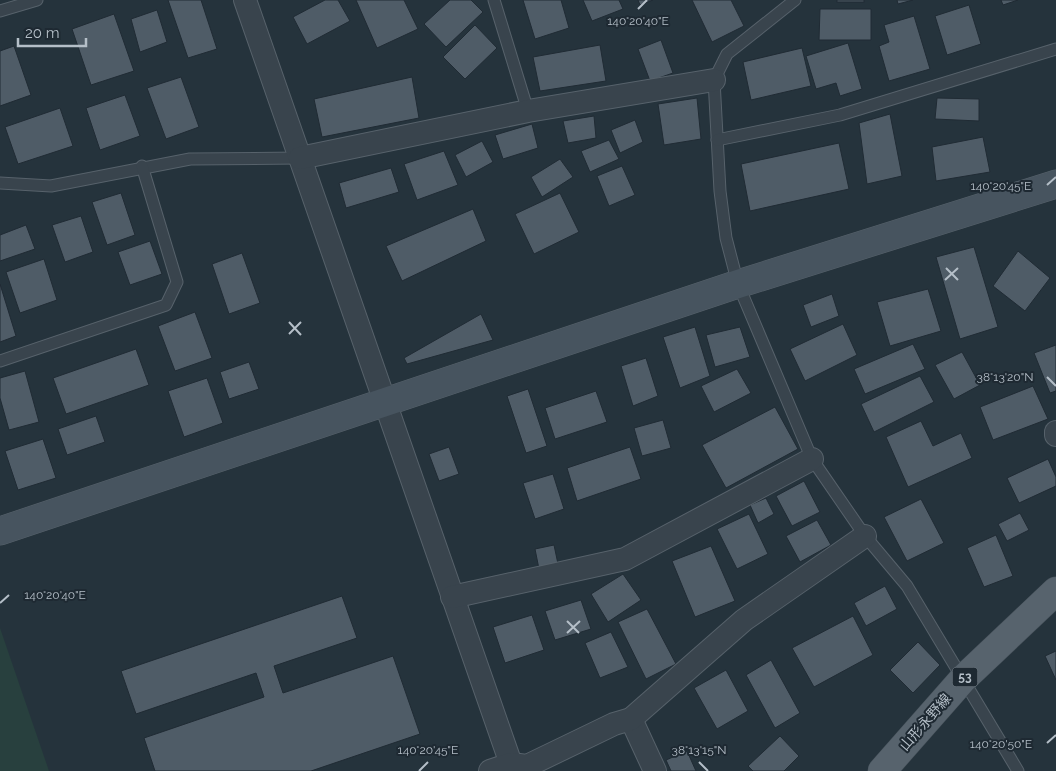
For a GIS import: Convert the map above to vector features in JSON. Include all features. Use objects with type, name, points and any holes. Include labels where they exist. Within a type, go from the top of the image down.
[{"type":"main road","name":"山形永野線","points":[[882,771],[963,679],[1056,591]]},
{"type":"street","points":[[245,0],[452,597],[501,767],[526,766],[614,724],[631,719],[744,620],[865,536]]},
{"type":"street","points":[[300,158],[528,111],[714,80]]},
{"type":"street","points":[[0,531],[385,400],[738,284],[1056,184]]},
{"type":"street","points":[[452,597],[625,559],[812,459]]},
{"type":"street","points":[[631,719],[655,771]]},
{"type":"lane","points":[[0,11],[37,0]]},
{"type":"lane","points":[[494,0],[528,111]]},
{"type":"lane","points":[[795,0],[727,54],[714,80],[716,140],[726,238],[738,284],[812,459],[865,536],[907,586],[1018,771]]},
{"type":"lane","points":[[716,140],[840,115],[1056,49]]},
{"type":"lane","points":[[0,183],[51,186],[142,166],[190,159],[300,158]]},
{"type":"lane","points":[[0,361],[166,306],[178,282],[142,166]]},
{"type":"green space","points":[[0,628],[49,771],[0,771]]},
{"type":"building","points":[[168,0],[201,0],[217,49],[188,58]]},
{"type":"building","points":[[325,0],[338,0],[350,21],[307,44],[293,17]]},
{"type":"building","points":[[356,0],[404,0],[418,29],[377,48]]},
{"type":"building","points":[[450,0],[471,0],[483,12],[446,47],[424,24]]},
{"type":"building","points":[[523,0],[561,0],[569,28],[535,39]]},
{"type":"building","points":[[583,0],[619,0],[623,9],[592,21]]},
{"type":"building","points":[[638,0],[653,0],[640,5]]},
{"type":"building","points":[[692,0],[731,0],[744,26],[712,42]]},
{"type":"building","points":[[837,0],[864,0],[864,2],[837,2]]},
{"type":"building","points":[[897,0],[913,0],[898,4]]},
{"type":"building","points":[[1001,0],[1018,0],[1003,5]]},
{"type":"building","points":[[969,5],[981,44],[947,55],[935,16]]},
{"type":"building","points":[[820,9],[871,9],[871,40],[819,40]]},
{"type":"building","points":[[157,10],[167,42],[140,52],[131,19]]},
{"type":"building","points":[[114,14],[134,71],[91,85],[72,29]]},
{"type":"building","points":[[914,16],[930,69],[889,81],[879,46],[889,42],[884,25]]},
{"type":"building","points":[[475,25],[497,48],[465,79],[443,57]]},
{"type":"building","points":[[661,40],[673,73],[650,81],[638,49]]},
{"type":"building","points":[[848,43],[862,89],[840,96],[836,83],[816,89],[806,56]]},
{"type":"building","points":[[600,45],[606,81],[540,91],[533,57]]},
{"type":"building","points":[[14,46],[31,95],[0,106],[0,51]]},
{"type":"building","points":[[802,48],[811,86],[751,100],[743,62]]},
{"type":"building","points":[[181,77],[199,127],[166,139],[147,88]]},
{"type":"building","points":[[412,77],[419,118],[322,137],[314,99]]},
{"type":"building","points":[[125,95],[140,136],[100,150],[86,108]]},
{"type":"building","points":[[697,98],[701,139],[664,145],[658,104]]},
{"type":"building","points":[[937,98],[979,99],[979,121],[935,119]]},
{"type":"building","points":[[60,108],[73,146],[18,164],[5,127]]},
{"type":"building","points":[[890,114],[902,176],[867,184],[859,123]]},
{"type":"building","points":[[594,116],[596,138],[568,143],[563,121]]},
{"type":"building","points":[[635,120],[643,142],[620,153],[611,130]]},
{"type":"building","points":[[532,124],[538,148],[503,159],[495,135]]},
{"type":"building","points":[[983,137],[990,172],[936,181],[932,147]]},
{"type":"building","points":[[609,140],[619,159],[590,172],[581,151]]},
{"type":"building","points":[[482,141],[493,162],[466,177],[455,155]]},
{"type":"building","points":[[839,143],[849,189],[750,211],[741,164]]},
{"type":"building","points":[[444,151],[458,185],[417,200],[404,164]]},
{"type":"building","points":[[560,159],[573,177],[542,197],[531,177]]},
{"type":"building","points":[[622,166],[635,195],[609,206],[597,176]]},
{"type":"building","points":[[391,168],[399,192],[346,208],[339,183]]},
{"type":"building","points":[[121,193],[135,235],[107,245],[92,202]]},
{"type":"building","points":[[560,193],[579,232],[534,254],[515,214]]},
{"type":"building","points":[[473,209],[486,241],[402,281],[386,246]]},
{"type":"building","points":[[81,216],[93,252],[65,262],[52,225]]},
{"type":"building","points":[[26,225],[35,249],[0,261],[0,235]]},
{"type":"building","points":[[150,241],[162,274],[130,285],[118,252]]},
{"type":"building","points":[[974,247],[998,327],[960,339],[936,257]]},
{"type":"building","points":[[1018,251],[1050,278],[1025,311],[993,286]]},
{"type":"building","points":[[242,253],[260,303],[229,314],[212,264]]},
{"type":"building","points":[[44,259],[57,300],[20,313],[6,272]]},
{"type":"building","points":[[0,284],[16,336],[0,342]]},
{"type":"building","points":[[928,289],[941,331],[890,346],[877,302]]},
{"type":"building","points":[[832,294],[839,316],[811,327],[803,305]]},
{"type":"building","points":[[195,312],[212,358],[175,371],[158,326]]},
{"type":"building","points":[[481,314],[493,340],[407,364],[404,358]]},
{"type":"building","points":[[843,324],[857,355],[805,381],[790,349]]},
{"type":"building","points":[[695,327],[710,376],[680,388],[663,337]]},
{"type":"building","points":[[740,327],[750,357],[715,367],[706,335]]},
{"type":"building","points":[[913,344],[925,369],[865,394],[854,369]]},
{"type":"building","points":[[1056,345],[1056,391],[1050,393],[1034,353]]},
{"type":"building","points":[[136,349],[149,385],[66,414],[53,378]]},
{"type":"building","points":[[962,352],[980,385],[954,399],[935,365]]},
{"type":"building","points":[[646,358],[658,396],[633,406],[621,366]]},
{"type":"building","points":[[249,362],[259,389],[229,399],[220,372]]},
{"type":"building","points":[[737,369],[751,393],[714,412],[701,386]]},
{"type":"building","points":[[25,371],[39,422],[9,430],[0,398],[0,378]]},
{"type":"building","points":[[920,376],[934,402],[874,432],[861,404]]},
{"type":"building","points":[[207,378],[223,423],[184,437],[168,391]]},
{"type":"building","points":[[1033,386],[1048,419],[993,440],[980,407]]},
{"type":"building","points":[[528,389],[547,446],[526,453],[507,396]]},
{"type":"building","points":[[596,391],[607,422],[555,439],[545,408]]},
{"type":"building","points":[[775,407],[798,449],[726,488],[702,445]]},
{"type":"building","points":[[96,416],[105,442],[67,455],[58,429]]},
{"type":"building","points":[[663,420],[671,448],[642,456],[634,428]]},
{"type":"building","points":[[921,421],[933,446],[961,433],[972,458],[908,487],[886,437]]},
{"type":"building","points":[[43,439],[56,478],[18,490],[5,451]]},
{"type":"building","points":[[449,447],[459,474],[439,481],[429,454]]},
{"type":"building","points":[[630,447],[641,479],[577,501],[567,468]]},
{"type":"building","points":[[1048,459],[1056,477],[1056,486],[1019,503],[1007,478]]},
{"type":"building","points":[[553,474],[564,509],[535,519],[523,483]]},
{"type":"building","points":[[804,481],[820,512],[792,526],[776,496]]},
{"type":"building","points":[[766,498],[774,514],[758,523],[750,505]]},
{"type":"building","points":[[921,499],[944,543],[907,561],[884,517]]},
{"type":"building","points":[[1020,513],[1029,530],[1007,541],[998,524]]},
{"type":"building","points":[[749,514],[768,554],[737,569],[717,529]]},
{"type":"building","points":[[817,520],[831,545],[800,562],[786,536]]},
{"type":"building","points":[[996,535],[1013,576],[984,587],[967,548]]},
{"type":"building","points":[[554,545],[558,564],[539,569],[535,549]]},
{"type":"building","points":[[711,546],[735,601],[695,617],[672,561]]},
{"type":"building","points":[[623,574],[641,600],[608,622],[591,594]]},
{"type":"building","points":[[885,586],[897,609],[866,626],[854,603]]},
{"type":"building","points":[[342,596],[357,638],[274,666],[283,693],[393,656],[420,734],[311,771],[155,771],[144,738],[264,697],[256,673],[136,714],[121,671]]},
{"type":"building","points":[[581,600],[591,629],[555,640],[545,611]]},
{"type":"building","points":[[647,609],[676,664],[646,679],[618,622]]},
{"type":"building","points":[[532,615],[544,650],[505,663],[493,627]]},
{"type":"building","points":[[853,616],[873,655],[814,687],[792,648]]},
{"type":"building","points":[[611,632],[628,667],[600,678],[585,643]]},
{"type":"building","points":[[918,642],[940,665],[913,693],[890,670]]},
{"type":"building","points":[[1056,651],[1056,680],[1045,656]]},
{"type":"building","points":[[771,660],[800,713],[775,728],[746,675]]},
{"type":"building","points":[[726,670],[748,711],[717,729],[694,688]]},
{"type":"building","points":[[780,736],[799,756],[784,771],[753,771],[748,766]]},
{"type":"building","points":[[687,751],[696,771],[671,771],[666,760]]}]
